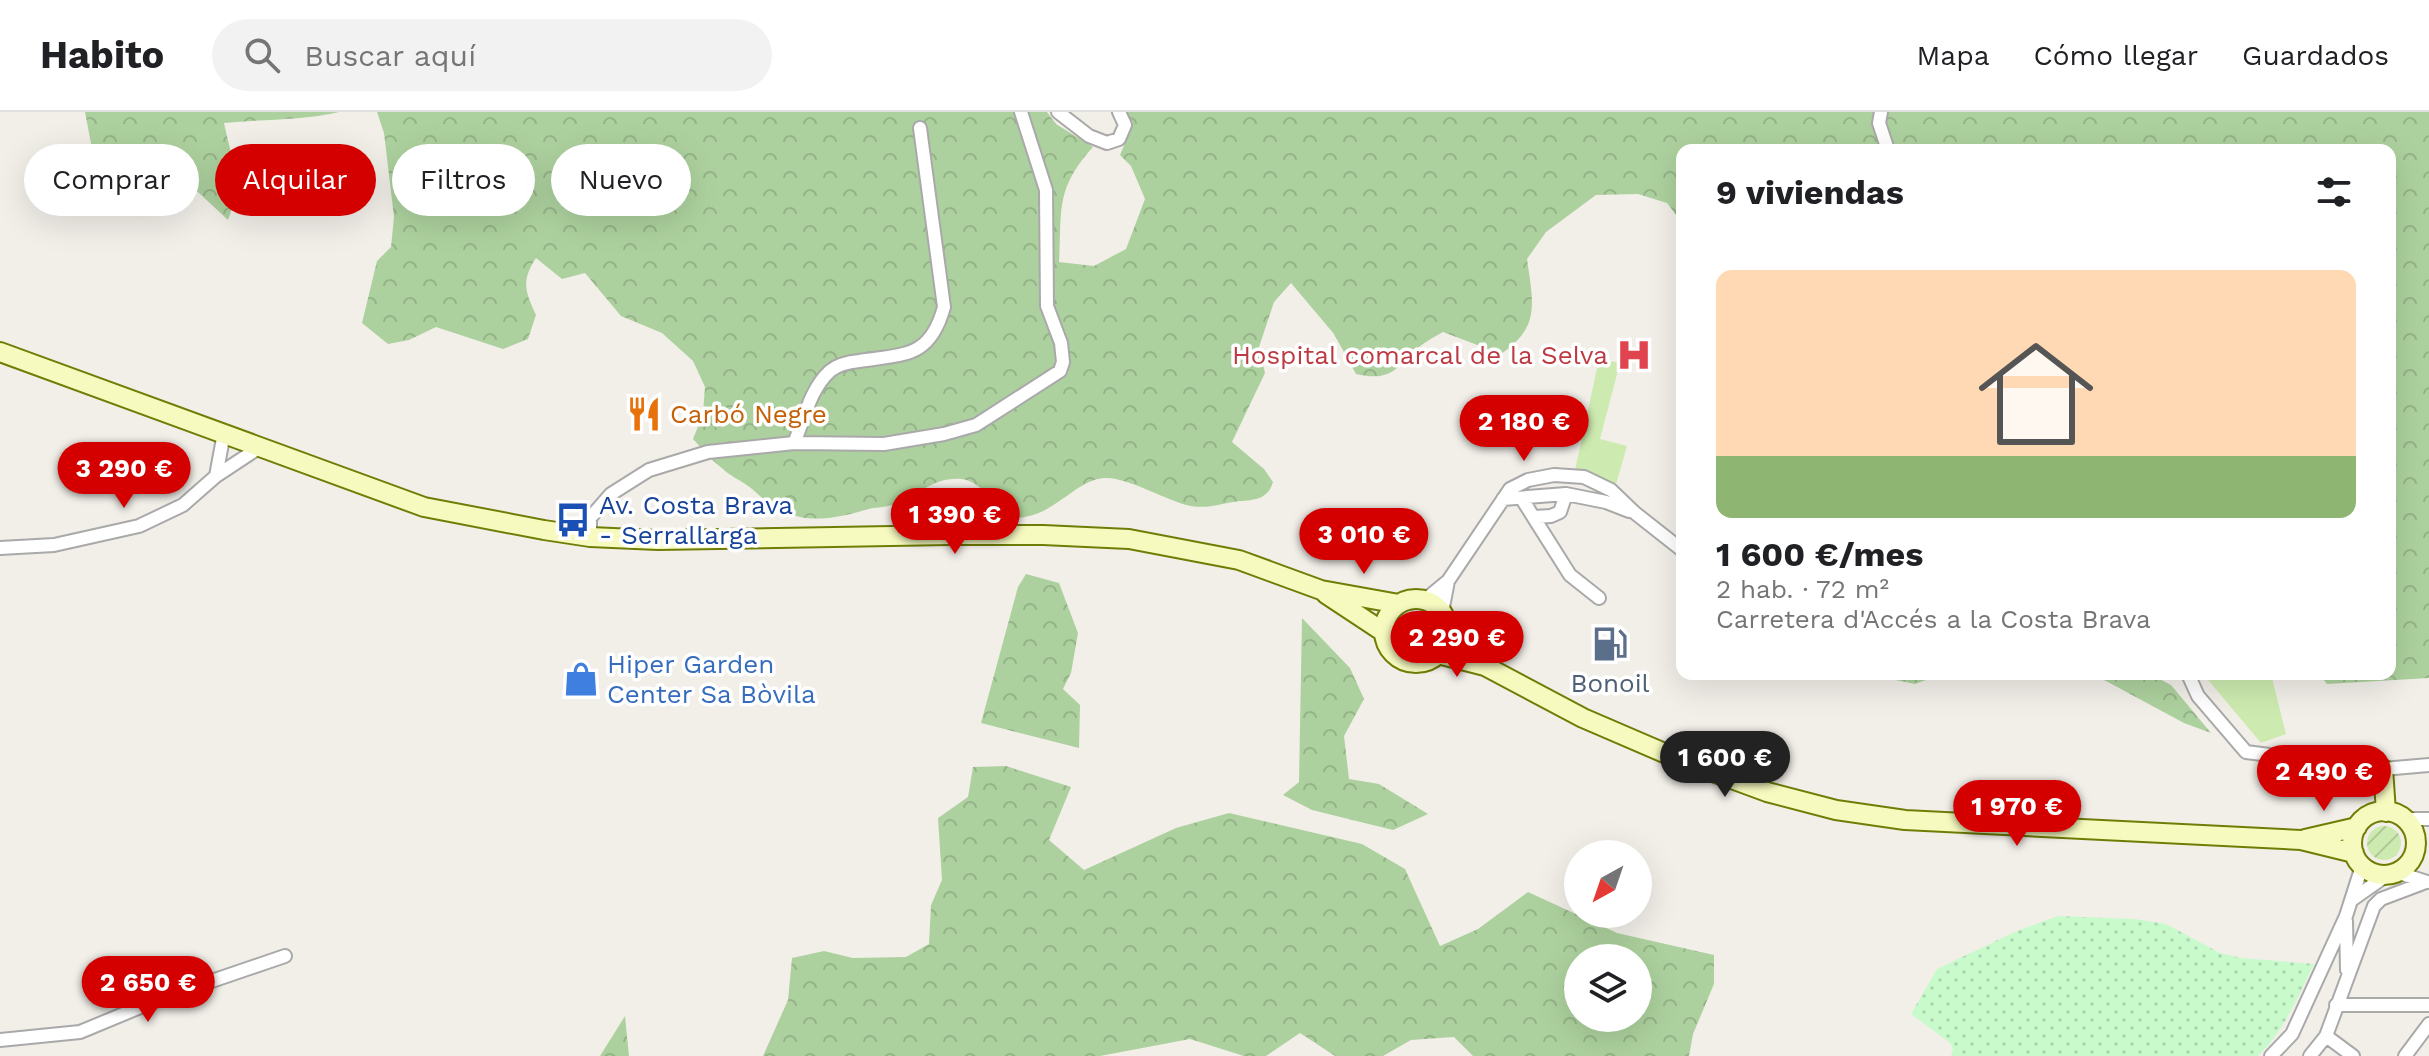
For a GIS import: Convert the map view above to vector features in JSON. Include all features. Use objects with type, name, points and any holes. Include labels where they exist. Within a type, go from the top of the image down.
[{"type":"main road","points":[[0,352],[424,507],[544,530],[590,537],[658,540],[1043,535],[1129,539],[1239,560],[1321,590],[1399,604]]},
{"type":"main road","points":[[1321,590],[1385,633]]},
{"type":"main road","points":[[1448,632],[1438,654],[1420,662],[1404,660],[1391,649],[1385,633],[1389,615],[1399,604],[1425,600],[1442,612],[1448,632],[1485,666]]},
{"type":"main road","points":[[1438,654],[1485,666],[1583,718],[1683,761],[1767,792],[1836,810],[1905,820],[2301,840],[2357,827]]},
{"type":"main road","points":[[2383,769],[2386,812]]},
{"type":"main road","points":[[2358,860],[2352,840],[2357,827],[2370,815],[2386,812],[2416,830],[2415,848],[2397,871]]},
{"type":"main road","points":[[2301,840],[2358,860],[2376,874],[2397,871],[2429,855]]},
{"type":"street","points":[[590,537],[590,518],[611,494],[649,470],[708,452],[794,443],[884,444],[944,434],[976,425],[1060,371],[1063,362],[1061,343],[1047,306],[1046,190],[1021,112]]},
{"type":"street","points":[[1058,112],[1089,136],[1107,143],[1119,139],[1125,125],[1119,112]]},
{"type":"street","points":[[1881,112],[1879,123],[1886,144]]},
{"type":"street","points":[[794,443],[815,390],[831,370],[849,363],[901,355],[926,345],[938,327],[944,307],[920,128]]},
{"type":"street","points":[[216,476],[224,433]]},
{"type":"street","points":[[0,548],[54,545],[139,526],[183,505],[216,476],[260,447]]},
{"type":"street","points":[[1425,600],[1448,581],[1510,489],[1528,480],[1554,475],[1584,477],[1611,490],[1676,545]]},
{"type":"street","points":[[1522,499],[1528,480]]},
{"type":"street","points":[[1503,499],[1566,494],[1606,502],[1635,513]]},
{"type":"street","points":[[1534,517],[1560,512],[1566,494]]},
{"type":"street","points":[[1522,499],[1570,575],[1599,598]]},
{"type":"street","points":[[1442,612],[1448,581]]},
{"type":"street","points":[[2191,680],[2198,696],[2246,752],[2383,769],[2429,765]]},
{"type":"street","points":[[2416,830],[2429,819]]},
{"type":"street","points":[[2271,1056],[2292,1034],[2346,916],[2353,899],[2358,860]]},
{"type":"street","points":[[2353,899],[2397,871],[2428,882]]},
{"type":"street","points":[[2310,1056],[2326,1036],[2374,906],[2381,899],[2428,882]]},
{"type":"street","points":[[2346,916],[2347,978]]},
{"type":"street","points":[[0,1040],[80,1032],[162,998],[285,956]]},
{"type":"street","points":[[2336,1005],[2429,1005]]},
{"type":"street","points":[[2405,1056],[2429,1024]]},
{"type":"street","points":[[2326,1036],[2353,1056]]},
{"type":"green space","points":[[85,112],[339,112],[224,123],[229,144],[215,144],[215,208],[199,193],[199,144],[91,144]]},
{"type":"green space","points":[[377,112],[1047,112],[1056,124],[1093,147],[1066,188],[1061,213],[1059,262],[1094,266],[1126,249],[1145,199],[1131,166],[1120,155],[1128,136],[1125,112],[2429,112],[2429,678],[2396,680],[2396,144],[1676,144],[1676,215],[1667,203],[1638,194],[1596,195],[1546,232],[1527,259],[1532,301],[1528,323],[1523,334],[1501,354],[1443,332],[1422,345],[1390,373],[1376,376],[1356,374],[1334,334],[1291,283],[1274,302],[1259,347],[1265,373],[1232,442],[1264,469],[1273,482],[1268,492],[1260,498],[1197,507],[1125,481],[1105,478],[1085,484],[1047,509],[1025,517],[1007,514],[979,487],[961,479],[934,484],[891,505],[834,517],[813,519],[792,515],[773,506],[715,462],[693,439],[703,414],[705,387],[693,361],[662,333],[621,316],[585,273],[562,279],[536,258],[528,273],[526,286],[536,315],[528,339],[503,349],[436,327],[409,340],[388,344],[362,323],[377,261],[391,247],[394,216],[535,216],[535,144],[392,144],[392,200],[384,133]]},
{"type":"green space","points":[[1599,359],[1620,363],[1600,439],[1627,446],[1615,488],[1586,471],[1575,470]]},
{"type":"green space","points":[[1026,574],[1059,583],[1078,633],[1071,673],[1063,689],[1080,705],[1079,748],[981,723],[1018,587]]},
{"type":"green space","points":[[1302,618],[1350,668],[1364,699],[1344,736],[1349,779],[1379,784],[1428,814],[1393,830],[1312,810],[1283,795],[1299,782]]},
{"type":"green space","points":[[1896,680],[1926,680],[1915,684]]},
{"type":"green space","points":[[2104,680],[2161,680],[2171,685],[2211,733],[2184,723]]},
{"type":"green space","points":[[2208,680],[2272,680],[2286,734],[2261,743]]},
{"type":"green space","points":[[2324,680],[2395,680],[2327,684]]},
{"type":"green space","points":[[1006,766],[1071,787],[1049,840],[1084,870],[1176,828],[1229,813],[1362,844],[1405,869],[1440,946],[1478,929],[1528,892],[1564,909],[1564,928],[1606,928],[1714,955],[1714,984],[1693,1034],[1689,1056],[1473,1056],[1454,1037],[1411,1040],[1383,1056],[1335,1056],[1300,1033],[1266,1056],[1244,1056],[1190,1039],[1100,1056],[763,1056],[788,1000],[792,958],[824,951],[853,958],[906,957],[929,944],[931,905],[942,880],[938,818],[968,797],[973,767]]},
{"type":"green space","points":[[2384,826],[2396,831],[2401,843],[2396,855],[2384,860],[2372,855],[2367,843],[2372,831]]},
{"type":"green space","points":[[2058,916],[2135,919],[2166,924],[2220,953],[2241,958],[2314,964],[2283,1024],[2258,1056],[1951,1056],[1953,1049],[1950,1043],[1911,1014],[1937,969],[2017,931]]},
{"type":"green space","points":[[625,1016],[629,1056],[600,1056]]},
{"type":"place","name":"Hospital comarcal de la Selva","points":[[1634,355]]},
{"type":"place","name":"Carbó Negre","points":[[644,414]]},
{"type":"place","name":"Av. Costa Brava - Serrallarga","points":[[573,520]]},
{"type":"place","name":"Bonoil","points":[[1610,644]]},
{"type":"place","name":"Hiper Garden Center Sa Bòvila","points":[[581,679]]}]
